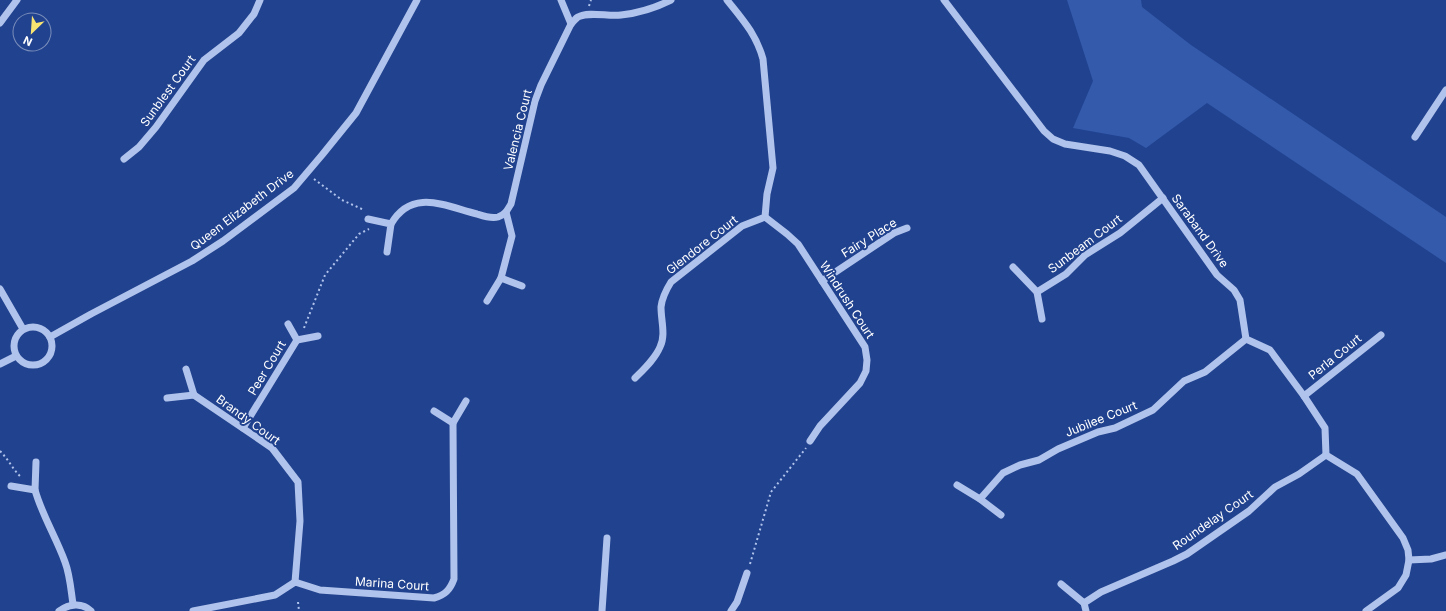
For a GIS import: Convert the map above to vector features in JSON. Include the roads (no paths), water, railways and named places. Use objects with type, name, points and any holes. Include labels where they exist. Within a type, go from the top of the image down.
[{"type":"street","points":[[0,23],[17,0]]},
{"type":"street","name":"Sunblest Court","points":[[124,159],[139,147],[156,127],[204,60],[239,33],[254,14],[260,0]]},
{"type":"street","name":"Queen Elizabeth Drive","points":[[50,337],[192,261],[223,241],[294,188],[356,113],[417,0]]},
{"type":"street","points":[[561,0],[571,24],[577,17],[586,15],[619,16],[638,13],[671,0]]},
{"type":"street","points":[[727,0],[753,33],[763,59],[773,168],[767,194],[766,217]]},
{"type":"street","name":"Saraband Drive","points":[[944,0],[1044,131],[1053,139],[1065,144],[1110,151],[1125,156],[1139,165],[1216,275],[1234,290],[1240,300],[1246,339]]},
{"type":"street","name":"Valencia Court","points":[[506,212],[511,204],[535,101],[541,85],[571,24]]},
{"type":"street","points":[[1415,137],[1446,90]]},
{"type":"street","name":"Sunbeam Court","points":[[1037,292],[1066,274],[1085,255],[1120,233],[1163,198]]},
{"type":"street","points":[[387,252],[391,224],[404,208],[417,202],[430,202],[487,217],[498,217],[506,212],[512,236],[501,278],[487,301]]},
{"type":"street","name":"Windrush Court","points":[[766,217],[798,244],[865,347],[867,360],[866,371],[860,383],[820,426],[810,441]]},
{"type":"street","name":"Glendore Court","points":[[635,378],[661,347],[663,335],[661,307],[664,294],[671,282],[742,226],[766,217]]},
{"type":"street","points":[[371,219],[391,224]]},
{"type":"street","name":"Fairy Place","points":[[822,281],[894,233],[907,228]]},
{"type":"street","points":[[1013,267],[1037,292],[1042,319]]},
{"type":"street","points":[[501,278],[522,286]]},
{"type":"street","points":[[0,289],[23,330]]},
{"type":"street","name":"Peer Court","points":[[288,324],[297,340]]},
{"type":"street","points":[[33,327],[38,328],[43,330],[50,337],[52,349],[51,354],[42,363],[37,365],[25,364],[16,356],[14,352],[14,342],[19,333],[23,330],[33,327]]},
{"type":"street","name":"Perla Court","points":[[1304,396],[1381,335]]},
{"type":"street","name":"Peer Court","points":[[243,428],[297,340],[318,336]]},
{"type":"street","points":[[1246,339],[1270,350],[1304,396],[1325,428],[1326,455],[1357,474],[1402,538],[1408,550],[1409,560],[1406,575],[1398,588],[1366,611]]},
{"type":"street","name":"Jubilee Court","points":[[980,499],[1003,473],[1020,465],[1039,460],[1058,449],[1098,432],[1115,428],[1153,410],[1184,381],[1205,372],[1246,339]]},
{"type":"street","points":[[0,364],[16,356]]},
{"type":"street","points":[[167,398],[194,394],[186,369]]},
{"type":"street","name":"Brandy Court","points":[[194,394],[272,448],[298,482],[300,521],[295,582]]},
{"type":"street","points":[[434,411],[453,423],[466,401]]},
{"type":"street","name":"Marina Court","points":[[295,582],[320,590],[426,598],[442,596],[447,592],[452,586],[454,579],[453,423]]},
{"type":"street","name":"Roundelay Court","points":[[1084,603],[1101,592],[1187,554],[1249,511],[1276,488],[1326,455]]},
{"type":"street","points":[[36,462],[35,490],[39,507],[51,527],[65,562],[73,604]]},
{"type":"street","points":[[956,485],[980,499],[1001,515]]},
{"type":"street","points":[[11,486],[35,490]]},
{"type":"street","points":[[602,611],[607,538]]},
{"type":"street","points":[[1409,560],[1431,560],[1446,555]]},
{"type":"street","points":[[731,611],[737,602],[747,573]]},
{"type":"street","points":[[193,611],[275,596],[295,582]]},
{"type":"street","points":[[1061,584],[1084,603],[1086,611]]},
{"type":"street","points":[[59,611],[73,604],[82,605],[92,611]]}]
